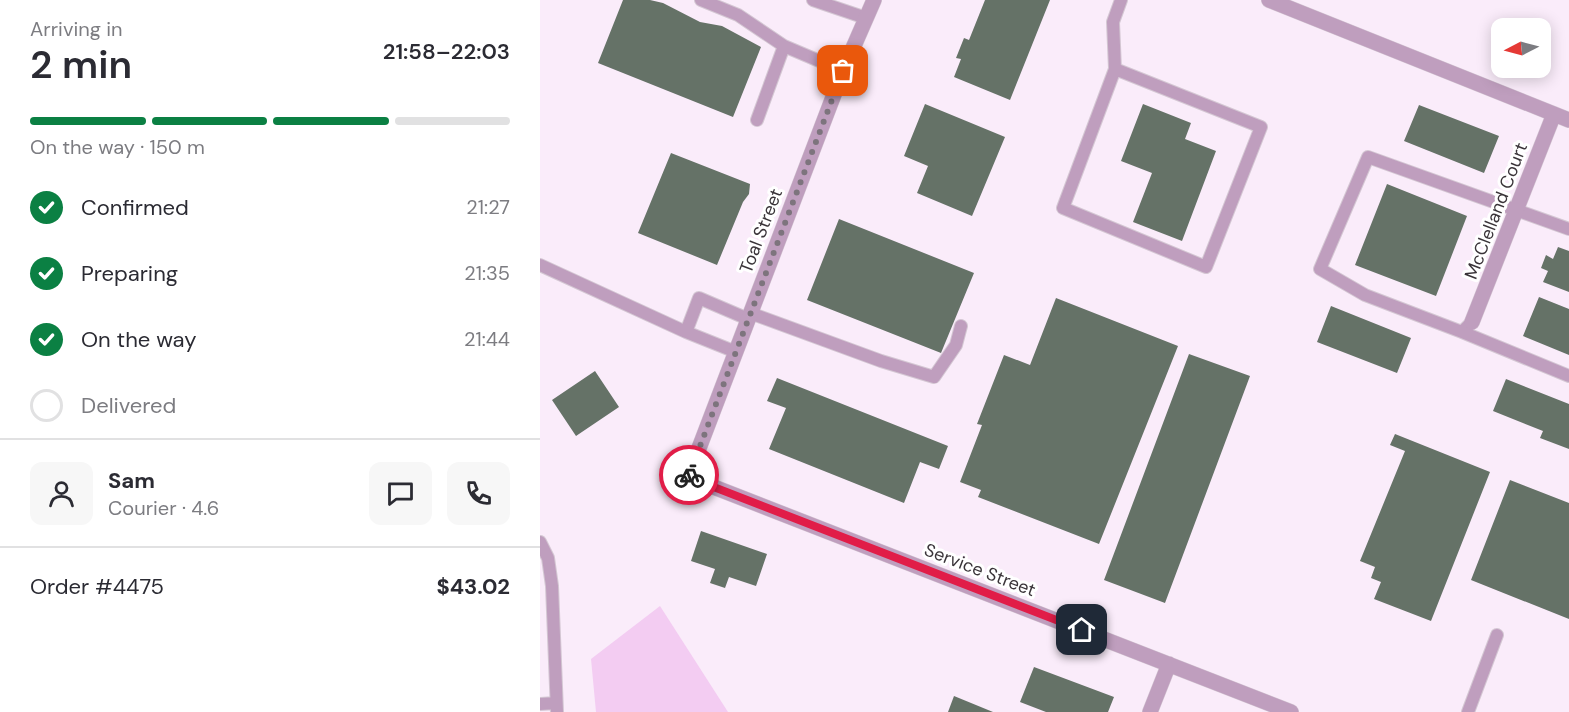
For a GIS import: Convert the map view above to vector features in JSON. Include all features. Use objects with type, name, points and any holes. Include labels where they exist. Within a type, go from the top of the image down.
[{"type":"street","name":"Toal Street","points":[[688,477],[843,71],[873,0]]},
{"type":"street","points":[[1269,0],[1562,117]]},
{"type":"street","name":"McClelland Court","points":[[1467,327],[1517,210],[1562,117]]},
{"type":"street","name":"Service Street","points":[[688,477],[1291,712]]},
{"type":"street","points":[[1150,712],[1169,664]]},
{"type":"lane","points":[[701,0],[738,15],[783,46],[843,71]]},
{"type":"lane","points":[[813,0],[866,18]]},
{"type":"lane","points":[[1115,69],[1261,128],[1206,267],[1063,208],[1115,69],[1113,22],[1121,0]]},
{"type":"lane","points":[[757,120],[783,46]]},
{"type":"lane","points":[[1569,229],[1368,157],[1320,269],[1365,295],[1467,327],[1569,376]]},
{"type":"lane","points":[[540,265],[686,332],[736,352]]},
{"type":"lane","points":[[686,332],[699,298],[880,361],[934,377],[956,345],[961,326]]},
{"type":"lane","points":[[540,542],[548,558],[552,586],[557,708],[540,704]]},
{"type":"lane","points":[[1468,712],[1497,635]]},
{"type":"shaded area","points":[[660,606],[728,712],[596,712],[591,659]]},
{"type":"building","points":[[623,0],[650,0],[663,3],[700,22],[722,26],[761,47],[733,117],[598,63]]},
{"type":"building","points":[[985,0],[1050,0],[1010,100],[954,77],[961,59],[956,58],[964,38],[969,40]]},
{"type":"building","points":[[925,104],[1005,137],[972,216],[917,193],[928,166],[904,156]]},
{"type":"building","points":[[1143,104],[1191,123],[1185,139],[1216,151],[1182,241],[1133,222],[1152,173],[1121,161]]},
{"type":"building","points":[[1419,105],[1499,136],[1484,173],[1404,141]]},
{"type":"building","points":[[671,153],[750,184],[749,194],[743,202],[717,265],[638,233]]},
{"type":"building","points":[[1387,184],[1467,216],[1436,296],[1355,265]]},
{"type":"building","points":[[839,219],[974,273],[941,353],[807,300]]},
{"type":"building","points":[[1558,247],[1569,251],[1569,292],[1543,282],[1548,271],[1541,268],[1546,255],[1553,259]]},
{"type":"building","points":[[1539,297],[1569,309],[1569,355],[1523,336]]},
{"type":"building","points":[[1056,298],[1178,346],[1099,544],[978,497],[981,490],[960,482],[982,425],[977,424],[1004,355],[1030,365]]},
{"type":"building","points":[[1331,306],[1411,338],[1397,373],[1317,342]]},
{"type":"building","points":[[1189,354],[1250,376],[1165,603],[1104,580]]},
{"type":"building","points":[[595,371],[619,407],[576,436],[552,400]]},
{"type":"building","points":[[777,378],[948,446],[939,469],[920,462],[904,503],[769,449],[786,408],[767,401]]},
{"type":"building","points":[[1506,379],[1569,404],[1569,449],[1540,438],[1543,431],[1493,411]]},
{"type":"building","points":[[1395,434],[1490,472],[1431,621],[1374,599],[1381,582],[1371,578],[1375,567],[1360,561],[1405,451],[1390,445]]},
{"type":"building","points":[[1510,480],[1569,503],[1569,619],[1471,580]]},
{"type":"building","points":[[701,531],[767,554],[756,586],[729,577],[725,588],[710,583],[715,569],[691,561]]},
{"type":"building","points":[[1034,667],[1114,697],[1108,712],[1046,712],[1020,702]]},
{"type":"building","points":[[954,696],[993,712],[948,712]]},
{"type":"way so far","points":[[689,475],[843,71]]},
{"type":"route","points":[[689,475],[688,477],[1082,630]]}]
